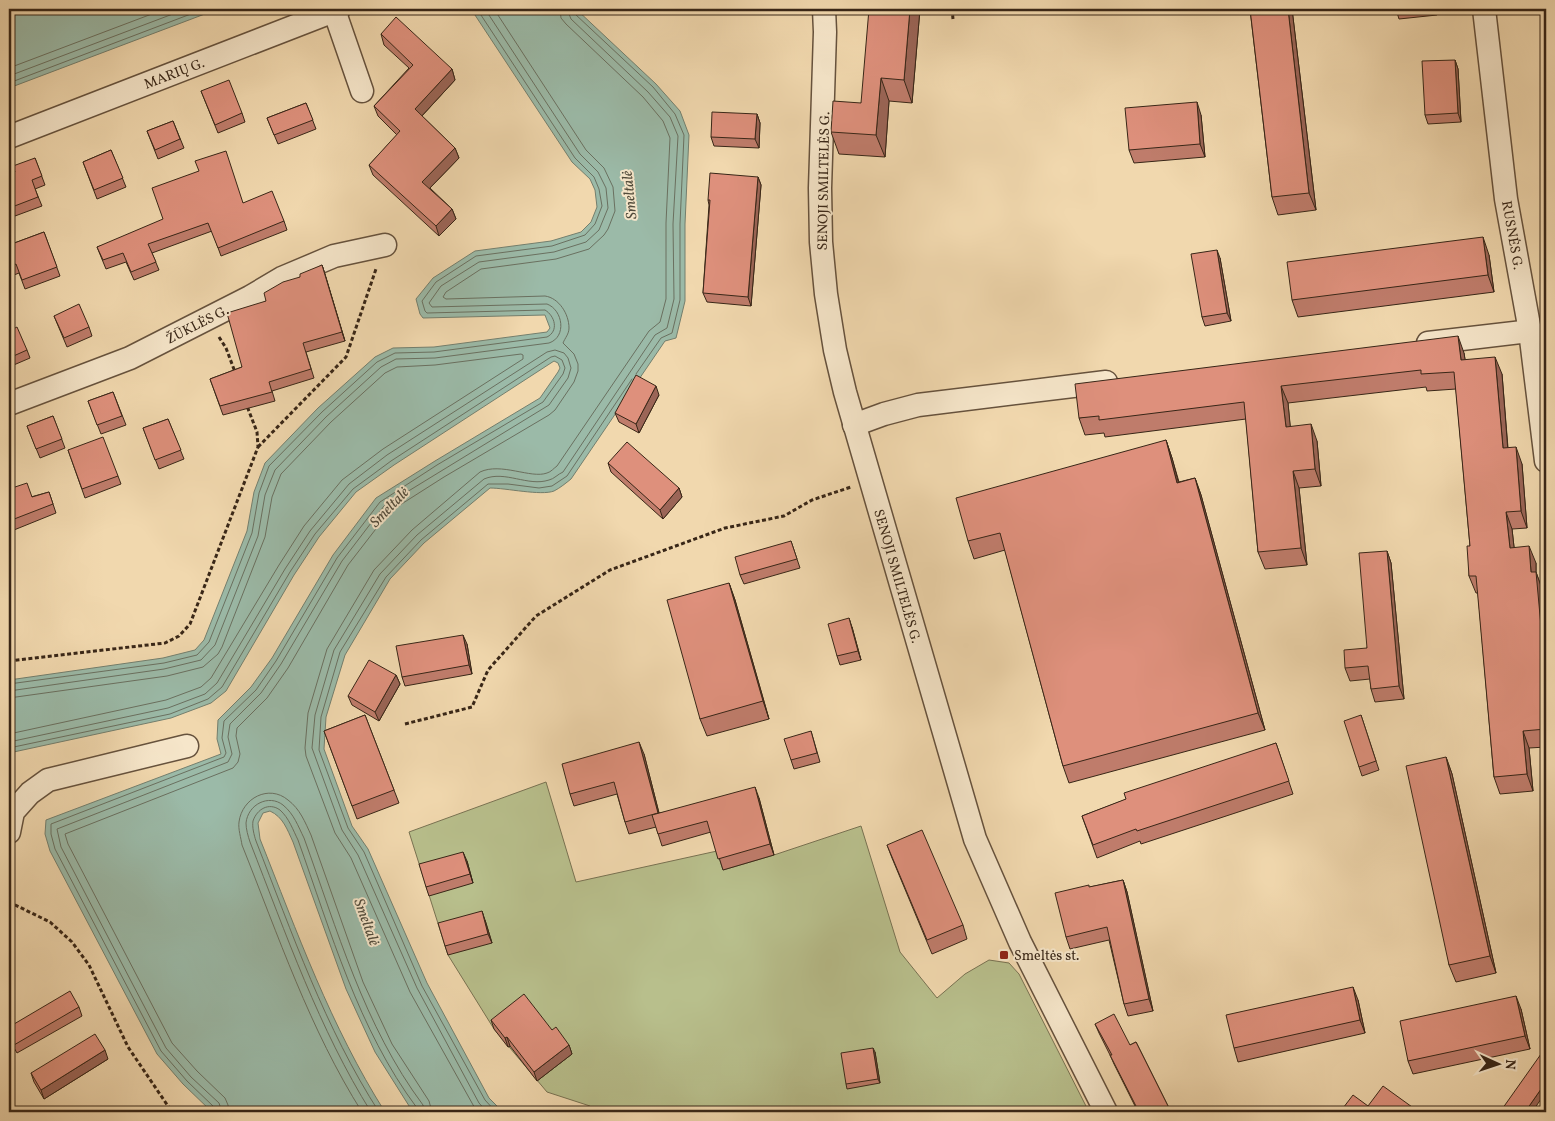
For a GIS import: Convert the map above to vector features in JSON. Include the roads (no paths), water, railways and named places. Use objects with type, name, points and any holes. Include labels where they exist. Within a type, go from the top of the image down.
[{"type":"street","name":"SENOJI SMILTELĖS G.","points":[[824,9],[825,32],[820,188],[821,242],[826,294],[835,350],[854,425],[975,839],[1020,942],[1106,1112]]},
{"type":"street","name":"RUSNĖS G.","points":[[1484,9],[1506,199],[1530,331],[1546,461]]},
{"type":"street","points":[[336,10],[362,91]]},
{"type":"street","name":"MARIŲ G.","points":[[9,137],[336,10]]},
{"type":"street","name":"ŽŪKLĖS G.","points":[[9,404],[130,358],[290,275],[334,256],[385,245]]},
{"type":"street","points":[[1411,345],[1530,331]]},
{"type":"street","points":[[854,425],[884,414],[918,405],[1126,380]]},
{"type":"street","points":[[9,832],[13,812],[30,793],[48,780],[187,746]]},
{"type":"water","points":[[9,9],[218,9],[9,88]]},
{"type":"water","name":"Smeltalė","points":[[471,9],[576,9],[656,84],[680,111],[689,135],[685,224],[685,301],[676,338],[665,341],[571,479],[556,490],[548,492],[490,488],[424,543],[390,579],[345,655],[326,717],[324,749],[352,826],[368,849],[427,983],[489,1098],[503,1112],[415,1112],[411,1109],[375,1052],[346,989],[287,828],[270,811],[263,813],[258,823],[260,839],[331,1013],[385,1112],[212,1112],[183,1084],[157,1054],[50,851],[45,834],[46,820],[221,754],[217,739],[218,720],[251,687],[272,658],[333,555],[376,498],[540,398],[558,372],[560,368],[558,363],[554,361],[394,465],[356,492],[319,537],[294,575],[226,691],[211,703],[171,718],[9,753],[9,680],[163,658],[195,650],[204,640],[247,531],[254,492],[265,463],[318,408],[375,357],[393,348],[434,347],[547,332],[550,328],[545,315],[423,318],[416,299],[433,278],[475,251],[551,241],[581,232],[591,222],[597,207],[595,190],[590,179],[572,162]]},
{"type":"place","name":"Smeltės st.","points":[[1004,955]]}]
